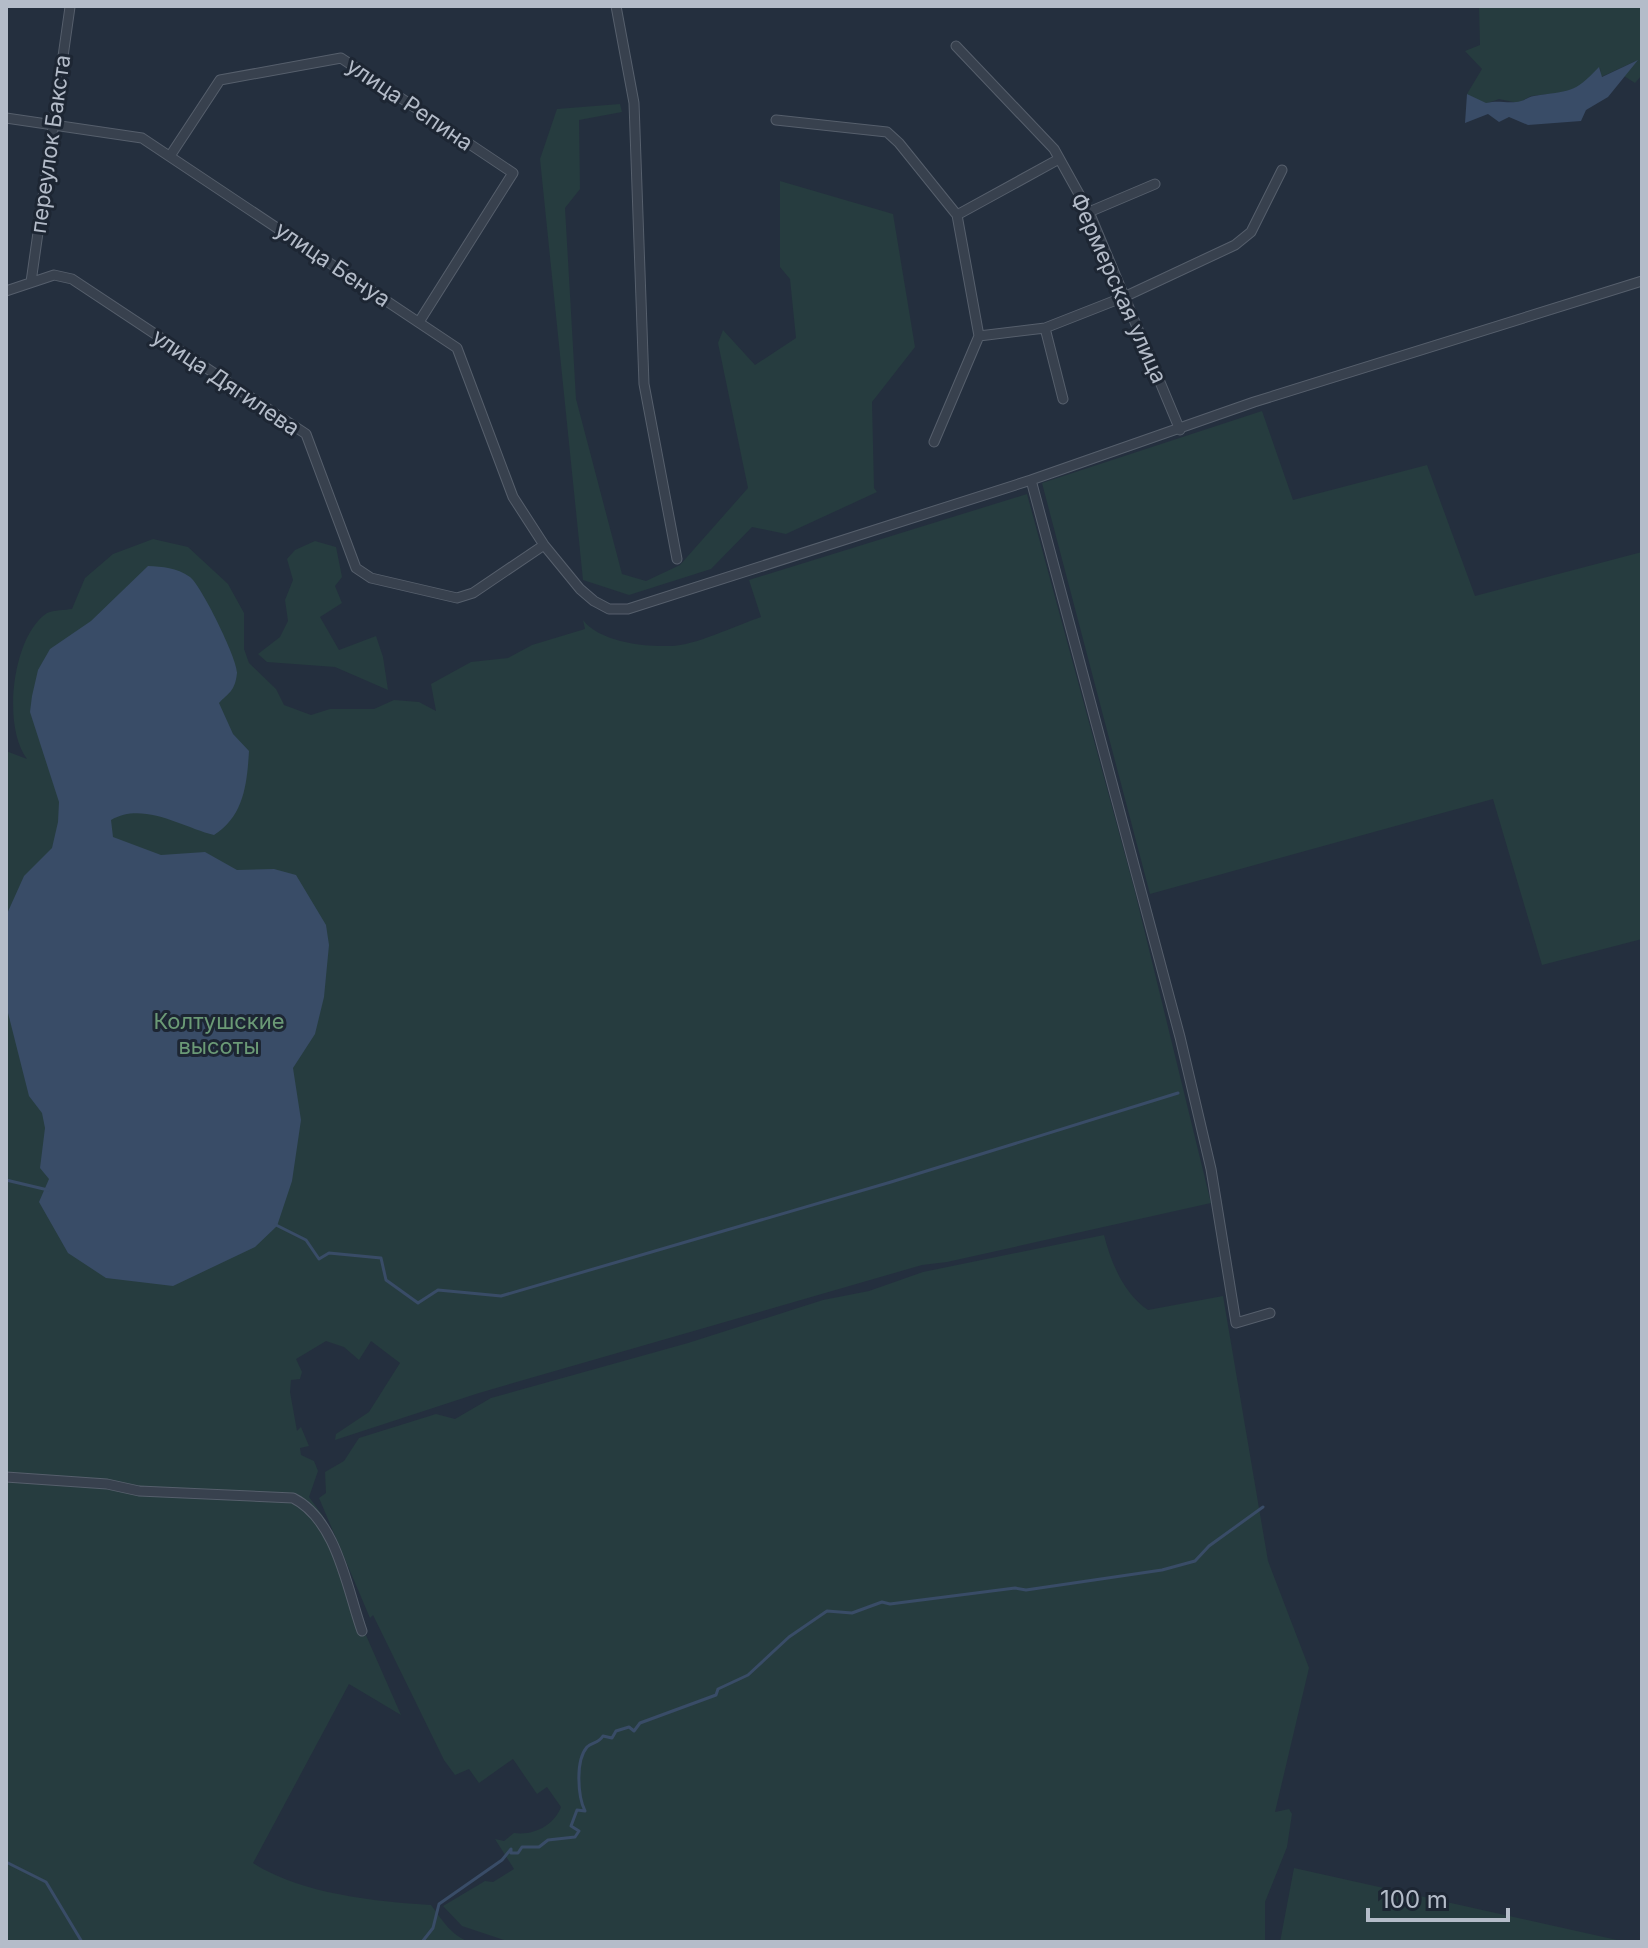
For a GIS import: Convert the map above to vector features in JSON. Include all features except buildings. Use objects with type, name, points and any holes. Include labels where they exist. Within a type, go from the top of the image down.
[{"type":"street","points":[[616,6],[634,103],[644,384],[677,559]]},
{"type":"street","name":"переулок Бакста","points":[[31,282],[70,7]]},
{"type":"street","name":"Фермерская улица","points":[[956,46],[1054,149],[1089,212],[1180,430]]},
{"type":"street","name":"улица Репина","points":[[170,156],[220,80],[341,58],[513,173],[419,322]]},
{"type":"street","name":"улица Бенуа","points":[[6,118],[142,138],[457,348],[464,359],[513,497],[544,545],[594,601],[609,609],[628,609],[1031,480],[1254,402],[1642,281]]},
{"type":"street","points":[[776,120],[887,132],[957,215],[979,336],[934,442]]},
{"type":"street","points":[[957,215],[1059,159]]},
{"type":"street","points":[[979,336],[1045,328],[1124,297],[1244,240],[1282,170]]},
{"type":"street","points":[[1089,212],[1155,184]]},
{"type":"street","name":"улица Дягилева","points":[[6,291],[54,275],[72,279],[306,434],[356,568],[371,578],[457,598],[473,593],[544,545]]},
{"type":"street","points":[[1045,328],[1063,399]]},
{"type":"street","points":[[1031,480],[1180,1037],[1211,1169],[1236,1323],[1270,1313]]},
{"type":"street","points":[[6,1477],[107,1484],[139,1491],[293,1498],[311,1511],[328,1535],[362,1631]]},
{"type":"green space","points":[[1479,6],[1642,6],[1642,75],[1635,83],[1624,76],[1636,61],[1601,77],[1600,68],[1575,91],[1531,96],[1518,103],[1499,99],[1485,104],[1467,94],[1482,69],[1465,51],[1480,45]]},
{"type":"green space","points":[[620,104],[622,112],[579,120],[580,189],[565,208],[576,399],[622,574],[646,581],[680,565],[748,488],[718,343],[723,330],[755,365],[796,338],[790,279],[780,267],[780,181],[893,214],[915,347],[872,402],[874,488],[877,492],[786,534],[752,527],[711,569],[629,595],[583,580],[540,159],[557,109]]},
{"type":"green space","points":[[1262,411],[1293,500],[1427,465],[1475,596],[1642,552],[1642,939],[1542,965],[1493,799],[1150,894],[1042,483]]},
{"type":"green space","name":"Колтушские высоты","points":[[1027,494],[1134,888],[1211,1203],[922,1265],[479,1393],[335,1440],[336,1434],[369,1412],[400,1363],[371,1341],[359,1360],[344,1347],[326,1341],[296,1359],[302,1372],[300,1379],[291,1380],[290,1392],[297,1431],[301,1427],[309,1446],[300,1448],[301,1455],[314,1461],[318,1471],[309,1497],[323,1516],[358,1617],[401,1715],[349,1684],[253,1863],[272,1874],[316,1889],[362,1898],[431,1905],[452,1931],[470,1942],[6,1942],[6,751],[27,759],[15,726],[14,683],[26,641],[35,625],[47,613],[72,609],[85,578],[113,554],[153,539],[188,547],[228,584],[244,613],[244,649],[249,663],[276,689],[284,705],[311,715],[330,709],[374,709],[394,700],[419,702],[436,711],[431,684],[471,662],[508,658],[532,645],[585,629],[583,620],[600,633],[623,642],[660,646],[691,643],[761,617],[749,580]]},
{"type":"green space","points":[[315,541],[336,547],[342,577],[335,586],[342,603],[320,617],[339,650],[376,636],[388,690],[335,667],[267,662],[258,654],[280,637],[288,621],[285,600],[293,580],[287,559],[295,550]]},
{"type":"green space","points":[[1104,1235],[1120,1277],[1132,1295],[1148,1310],[1223,1296],[1268,1561],[1309,1668],[1275,1812],[1289,1809],[1292,1814],[1287,1847],[1265,1902],[1265,1942],[510,1942],[462,1926],[443,1906],[485,1881],[493,1882],[514,1869],[495,1839],[504,1841],[514,1833],[529,1833],[542,1828],[554,1819],[561,1807],[547,1787],[537,1794],[513,1759],[479,1783],[469,1769],[455,1775],[444,1760],[373,1615],[370,1618],[319,1498],[326,1493],[325,1472],[344,1461],[359,1438],[436,1414],[455,1419],[491,1398],[688,1343],[823,1300],[869,1291],[923,1272]]},
{"type":"green space","points":[[1294,1868],[1626,1942],[1280,1942]]},
{"type":"water","points":[[1638,60],[1608,97],[1586,110],[1581,121],[1528,125],[1509,117],[1499,122],[1488,114],[1465,123],[1467,94],[1486,103],[1518,102],[1570,90],[1599,67],[1602,77]]},
{"type":"water","points":[[148,566],[175,569],[190,577],[218,623],[237,673],[233,688],[219,703],[233,734],[249,751],[247,775],[238,809],[214,835],[162,817],[136,813],[111,820],[113,837],[161,855],[205,852],[237,870],[274,869],[296,875],[326,925],[329,945],[324,997],[315,1034],[293,1068],[301,1120],[292,1181],[277,1226],[255,1247],[173,1286],[106,1278],[68,1253],[39,1202],[49,1179],[40,1168],[45,1128],[42,1113],[29,1096],[6,1005],[6,916],[24,876],[52,848],[58,822],[59,802],[30,712],[38,670],[50,649],[91,621]]},
{"type":"waterway","points":[[276,1225],[306,1240],[319,1259],[329,1253],[381,1258],[386,1280],[418,1303],[438,1290],[501,1296],[891,1182],[1178,1093]]},
{"type":"waterway","points":[[6,1180],[48,1190]]},
{"type":"waterway","points":[[422,1942],[433,1928],[439,1904],[502,1860],[511,1849],[511,1853],[518,1853],[522,1847],[539,1847],[548,1840],[575,1837],[579,1831],[571,1826],[577,1810],[585,1811],[579,1788],[579,1770],[583,1753],[589,1745],[603,1736],[612,1738],[616,1731],[629,1727],[634,1731],[640,1723],[716,1695],[718,1689],[748,1675],[789,1637],[827,1611],[852,1613],[882,1602],[890,1604],[1015,1588],[1026,1590],[1162,1570],[1195,1561],[1209,1546],[1263,1507]]},
{"type":"waterway","points":[[6,1862],[46,1882],[82,1942]]}]
